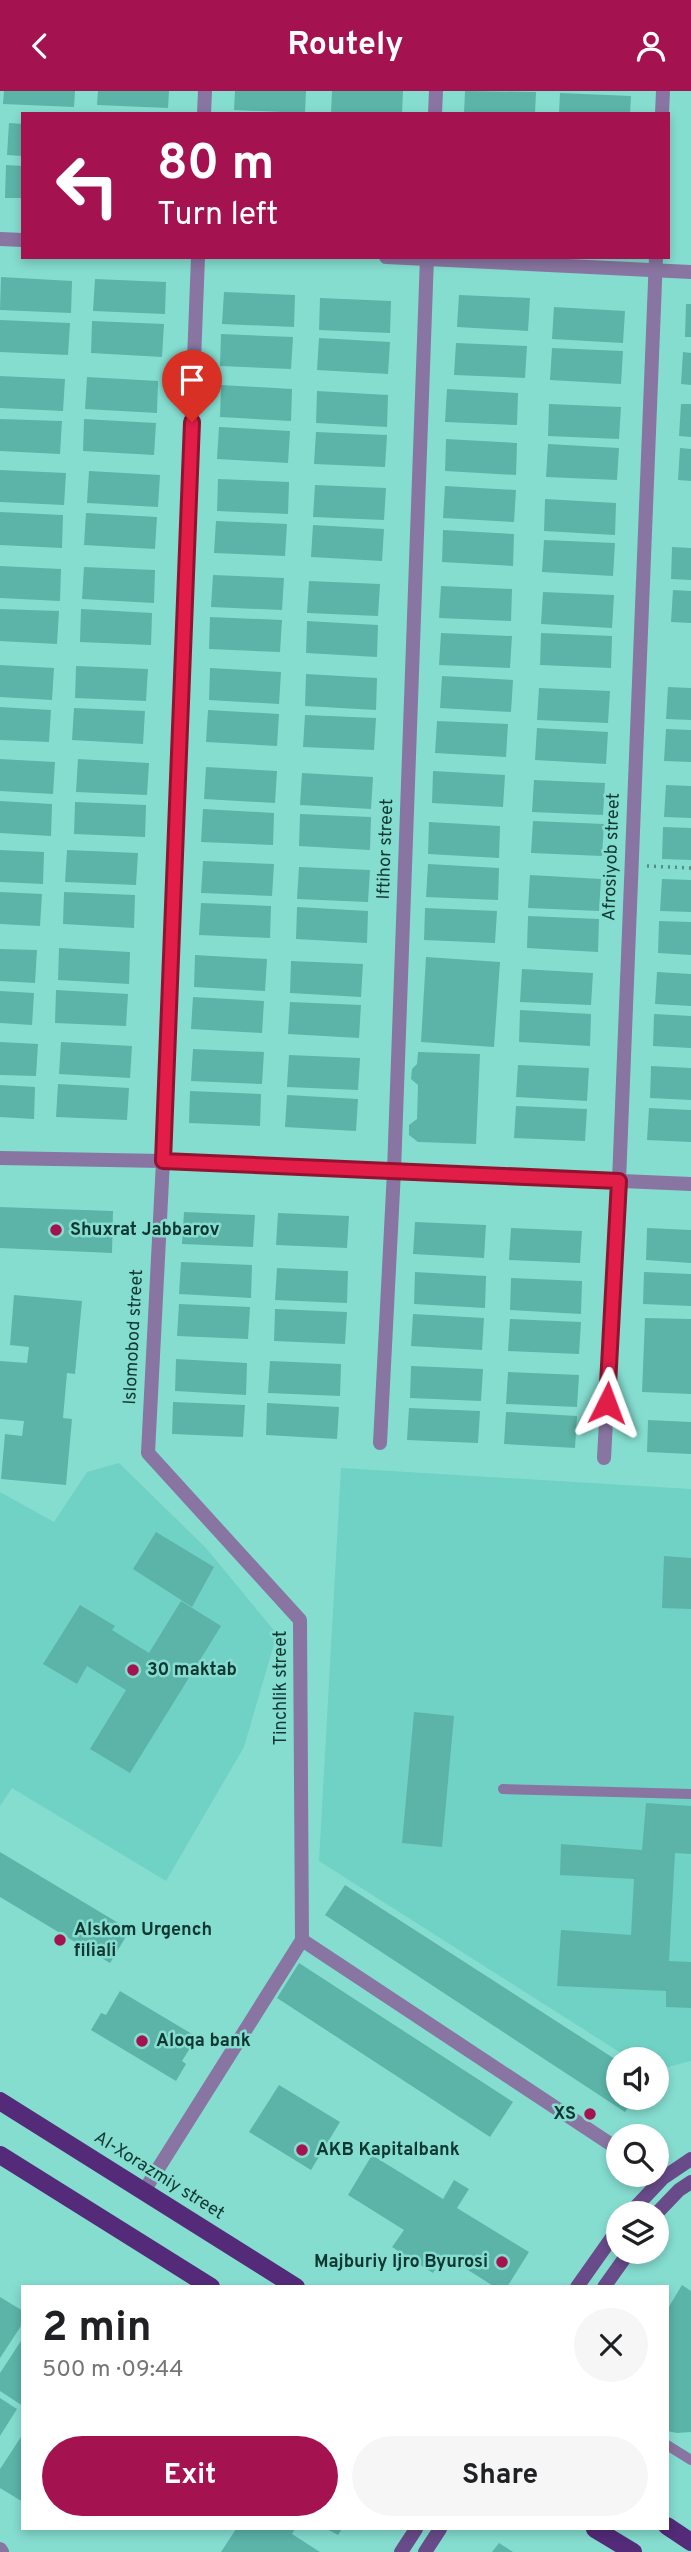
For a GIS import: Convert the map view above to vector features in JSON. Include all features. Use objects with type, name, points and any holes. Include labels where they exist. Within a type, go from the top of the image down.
[{"type":"main road","name":"Al-Xorazmiy street","points":[[0,2101],[293,2285]]},
{"type":"main road","points":[[0,2155],[208,2285]]},
{"type":"main road","points":[[669,2171],[691,2159]]},
{"type":"main road","points":[[668,2201],[691,2182]]},
{"type":"main road","points":[[639,2201],[650,2187]]},
{"type":"main road","points":[[578,2285],[606,2246]]},
{"type":"main road","points":[[605,2285],[620,2264]]},
{"type":"main road","points":[[669,2527],[691,2542]]},
{"type":"main road","points":[[401,2552],[415,2530]]},
{"type":"main road","points":[[425,2552],[439,2530]]},
{"type":"main road","points":[[597,2530],[633,2552]]},
{"type":"street","points":[[204,112],[205,91]]},
{"type":"street","points":[[435,112],[436,91]]},
{"type":"street","points":[[662,112],[663,91]]},
{"type":"street","points":[[0,239],[21,240]]},
{"type":"street","name":"Islomobod street","points":[[148,1453],[163,1161],[198,259]]},
{"type":"street","name":"Iftihor street","points":[[380,1443],[394,1171],[427,259]]},
{"type":"street","points":[[465,259],[656,264],[691,272]]},
{"type":"street","name":"Afrosiyob street","points":[[604,1458],[619,1181],[656,264]]},
{"type":"street","points":[[0,1158],[163,1161],[691,1184]]},
{"type":"street","name":"Tinchlik street","points":[[148,1453],[300,1620],[302,1940]]},
{"type":"street","points":[[144,2191],[302,1940],[606,2141]]},
{"type":"lane","points":[[503,1789],[691,1794]]},
{"type":"lane","points":[[669,2446],[691,2460]]},
{"type":"path","points":[[631,865],[691,868]]},
{"type":"shaded area","name":"30 maktab","points":[[119,1463],[206,1548],[277,1634],[244,1747],[166,1881],[12,1788],[0,1806],[0,1492],[54,1522],[87,1472]]},
{"type":"shaded area","points":[[341,1468],[691,1489],[691,2061],[669,2067],[669,2047],[612,2047],[319,1861]]},
{"type":"building","points":[[4,91],[75,91],[74,107],[3,104]]},
{"type":"building","points":[[98,91],[169,91],[168,108],[97,105]]},
{"type":"building","points":[[235,91],[306,91],[305,112],[234,110]]},
{"type":"building","points":[[332,91],[403,91],[402,112],[331,112]]},
{"type":"building","points":[[465,91],[536,92],[535,112],[464,112]]},
{"type":"building","points":[[560,93],[631,96],[630,112],[559,112]]},
{"type":"building","points":[[9,123],[21,124],[21,156],[7,155]]},
{"type":"building","points":[[6,165],[21,166],[21,198],[5,198]]},
{"type":"building","points":[[1,277],[72,281],[71,313],[0,310]]},
{"type":"building","points":[[95,279],[166,282],[165,314],[93,311]]},
{"type":"building","points":[[224,292],[295,295],[294,327],[222,324]]},
{"type":"building","points":[[459,295],[530,298],[528,331],[457,327]]},
{"type":"building","points":[[320,298],[391,301],[390,333],[319,330]]},
{"type":"building","points":[[686,304],[691,304],[691,337],[685,337]]},
{"type":"building","points":[[554,307],[625,311],[623,343],[552,339]]},
{"type":"building","points":[[0,320],[70,323],[68,355],[0,352]]},
{"type":"building","points":[[92,321],[164,324],[162,357],[91,353]]},
{"type":"building","points":[[221,334],[293,337],[291,369],[220,366]]},
{"type":"building","points":[[319,338],[390,342],[388,374],[317,370]]},
{"type":"building","points":[[456,343],[527,346],[525,378],[454,375]]},
{"type":"building","points":[[552,348],[623,351],[621,384],[550,380]]},
{"type":"building","points":[[683,352],[691,353],[691,385],[681,384]]},
{"type":"building","points":[[0,376],[65,379],[63,411],[0,408]]},
{"type":"building","points":[[87,377],[158,381],[157,413],[85,409]]},
{"type":"building","points":[[221,385],[292,389],[291,421],[220,417]]},
{"type":"building","points":[[447,389],[518,393],[517,425],[445,422]]},
{"type":"building","points":[[317,391],[388,395],[387,427],[316,423]]},
{"type":"building","points":[[549,404],[621,407],[619,439],[548,436]]},
{"type":"building","points":[[681,404],[691,404],[691,437],[679,436]]},
{"type":"building","points":[[0,419],[62,421],[60,454],[0,451]]},
{"type":"building","points":[[84,419],[156,423],[154,455],[83,451]]},
{"type":"building","points":[[219,427],[290,431],[288,463],[217,459]]},
{"type":"building","points":[[316,432],[387,435],[385,467],[314,464]]},
{"type":"building","points":[[446,439],[517,443],[516,475],[445,471]]},
{"type":"building","points":[[548,444],[619,448],[617,480],[546,477]]},
{"type":"building","points":[[680,448],[691,449],[691,481],[678,480]]},
{"type":"building","points":[[0,470],[66,473],[64,505],[0,502]]},
{"type":"building","points":[[89,471],[160,475],[158,507],[87,503]]},
{"type":"building","points":[[218,479],[289,482],[288,514],[217,511]]},
{"type":"building","points":[[315,485],[386,488],[384,520],[313,517]]},
{"type":"building","points":[[445,486],[516,490],[514,522],[443,518]]},
{"type":"building","points":[[545,499],[616,503],[615,535],[544,531]]},
{"type":"building","points":[[0,512],[63,515],[62,548],[0,545]]},
{"type":"building","points":[[86,513],[157,517],[155,549],[84,545]]},
{"type":"building","points":[[216,521],[287,524],[285,556],[214,553]]},
{"type":"building","points":[[313,525],[384,529],[382,561],[311,557]]},
{"type":"building","points":[[443,530],[514,534],[513,566],[442,562]]},
{"type":"building","points":[[544,540],[615,543],[613,576],[542,572]]},
{"type":"building","points":[[672,547],[691,548],[691,580],[671,579]]},
{"type":"building","points":[[0,566],[61,569],[60,601],[0,598]]},
{"type":"building","points":[[84,567],[155,570],[154,603],[82,599]]},
{"type":"building","points":[[213,575],[284,578],[282,610],[211,607]]},
{"type":"building","points":[[309,581],[380,584],[378,616],[307,613]]},
{"type":"building","points":[[441,586],[512,589],[511,621],[439,618]]},
{"type":"building","points":[[673,590],[691,591],[691,623],[671,622]]},
{"type":"building","points":[[543,592],[614,595],[612,628],[541,624]]},
{"type":"building","points":[[0,609],[59,611],[57,644],[0,641]]},
{"type":"building","points":[[81,609],[152,613],[151,645],[80,642]]},
{"type":"building","points":[[210,617],[282,620],[280,652],[209,649]]},
{"type":"building","points":[[307,621],[378,625],[377,657],[306,653]]},
{"type":"building","points":[[441,633],[512,636],[510,668],[439,665]]},
{"type":"building","points":[[541,633],[612,636],[611,668],[540,665]]},
{"type":"building","points":[[0,665],[54,668],[52,700],[0,697]]},
{"type":"building","points":[[76,666],[148,669],[146,701],[75,698]]},
{"type":"building","points":[[210,668],[281,672],[279,704],[209,700]]},
{"type":"building","points":[[306,674],[377,678],[376,710],[305,706]]},
{"type":"building","points":[[442,676],[513,680],[511,712],[440,708]]},
{"type":"building","points":[[668,687],[691,688],[691,720],[666,719]]},
{"type":"building","points":[[539,688],[610,691],[608,723],[537,720]]},
{"type":"building","points":[[0,707],[51,710],[49,742],[0,740]]},
{"type":"building","points":[[74,708],[145,711],[143,744],[72,740]]},
{"type":"building","points":[[208,710],[279,714],[277,746],[206,742]]},
{"type":"building","points":[[305,715],[376,718],[374,750],[303,747]]},
{"type":"building","points":[[437,721],[508,724],[506,757],[435,753]]},
{"type":"building","points":[[537,728],[608,732],[606,764],[535,760]]},
{"type":"building","points":[[666,729],[691,730],[691,762],[664,761]]},
{"type":"building","points":[[0,759],[55,762],[53,794],[0,791]]},
{"type":"building","points":[[78,759],[149,763],[147,795],[76,792]]},
{"type":"building","points":[[206,767],[277,771],[275,803],[204,799]]},
{"type":"building","points":[[433,771],[505,775],[503,807],[432,803]]},
{"type":"building","points":[[302,773],[373,777],[371,809],[300,805]]},
{"type":"building","points":[[534,780],[605,783],[603,815],[532,812]]},
{"type":"building","points":[[666,785],[691,786],[691,818],[664,817]]},
{"type":"building","points":[[0,801],[52,804],[51,836],[0,833]]},
{"type":"building","points":[[75,802],[146,805],[145,837],[74,834]]},
{"type":"building","points":[[203,809],[274,813],[273,845],[201,842]]},
{"type":"building","points":[[300,814],[371,817],[370,850],[299,846]]},
{"type":"building","points":[[533,821],[604,824],[602,856],[531,853]]},
{"type":"building","points":[[429,822],[500,826],[499,858],[428,854]]},
{"type":"building","points":[[663,827],[691,828],[691,860],[662,859]]},
{"type":"building","points":[[0,850],[44,852],[43,884],[0,882]]},
{"type":"building","points":[[67,850],[138,853],[136,885],[65,882]]},
{"type":"building","points":[[203,861],[274,864],[272,896],[201,893]]},
{"type":"building","points":[[428,864],[499,868],[498,900],[426,897]]},
{"type":"building","points":[[299,867],[370,870],[368,902],[297,899]]},
{"type":"building","points":[[530,875],[601,879],[599,911],[528,908]]},
{"type":"building","points":[[662,879],[691,880],[691,912],[660,911]]},
{"type":"building","points":[[0,892],[42,894],[40,926],[0,924]]},
{"type":"building","points":[[64,892],[135,895],[134,928],[63,924]]},
{"type":"building","points":[[201,903],[271,906],[270,938],[199,935]]},
{"type":"building","points":[[297,907],[368,911],[367,943],[296,939]]},
{"type":"building","points":[[425,908],[497,911],[495,943],[424,940]]},
{"type":"building","points":[[528,916],[599,919],[598,952],[527,948]]},
{"type":"building","points":[[659,921],[691,922],[691,955],[658,953]]},
{"type":"building","points":[[59,948],[130,952],[129,984],[58,980]]},
{"type":"building","points":[[0,949],[37,950],[35,983],[0,981]]},
{"type":"building","points":[[195,955],[267,959],[265,991],[194,987]]},
{"type":"building","points":[[426,957],[500,962],[494,1047],[421,1042]]},
{"type":"building","points":[[291,961],[363,964],[361,997],[290,993]]},
{"type":"building","points":[[522,969],[593,973],[591,1005],[520,1002]]},
{"type":"building","points":[[657,972],[691,974],[691,1006],[655,1004]]},
{"type":"building","points":[[56,990],[128,994],[126,1026],[55,1023]]},
{"type":"building","points":[[0,991],[34,993],[32,1025],[0,1023]]},
{"type":"building","points":[[193,997],[264,1001],[262,1033],[191,1029]]},
{"type":"building","points":[[290,1002],[361,1005],[359,1038],[288,1034]]},
{"type":"building","points":[[520,1010],[591,1014],[590,1046],[519,1042]]},
{"type":"building","points":[[654,1014],[691,1016],[691,1048],[653,1046]]},
{"type":"building","points":[[0,1042],[38,1044],[36,1076],[0,1075]]},
{"type":"building","points":[[61,1042],[132,1046],[130,1078],[59,1074]]},
{"type":"building","points":[[193,1049],[264,1052],[262,1084],[191,1081]]},
{"type":"building","points":[[418,1052],[480,1054],[476,1144],[418,1142],[409,1135],[409,1125],[417,1119],[418,1085],[411,1079]]},
{"type":"building","points":[[289,1055],[360,1058],[358,1090],[287,1087]]},
{"type":"building","points":[[518,1065],[589,1068],[587,1101],[516,1097]]},
{"type":"building","points":[[651,1066],[691,1068],[691,1100],[650,1098]]},
{"type":"building","points":[[58,1084],[129,1088],[127,1120],[56,1117]]},
{"type":"building","points":[[0,1085],[35,1087],[34,1119],[0,1117]]},
{"type":"building","points":[[190,1091],[261,1094],[260,1126],[189,1123]]},
{"type":"building","points":[[287,1095],[358,1099],[356,1131],[285,1127]]},
{"type":"building","points":[[516,1106],[587,1109],[585,1141],[514,1138]]},
{"type":"building","points":[[649,1108],[691,1110],[691,1142],[647,1140]]},
{"type":"building","name":"Shuxrat Jabbarov","points":[[0,1207],[113,1211],[112,1253],[0,1248]]},
{"type":"building","points":[[184,1212],[255,1215],[253,1247],[182,1244]]},
{"type":"building","points":[[278,1213],[349,1216],[347,1248],[276,1245]]},
{"type":"building","points":[[415,1222],[486,1225],[484,1258],[413,1254]]},
{"type":"building","points":[[511,1228],[582,1231],[580,1263],[509,1260]]},
{"type":"building","points":[[647,1228],[691,1230],[691,1263],[646,1260]]},
{"type":"building","points":[[181,1262],[252,1265],[251,1298],[179,1294]]},
{"type":"building","points":[[277,1268],[348,1271],[347,1303],[275,1300]]},
{"type":"building","points":[[415,1272],[486,1276],[485,1308],[414,1304]]},
{"type":"building","points":[[644,1272],[691,1274],[691,1306],[643,1304]]},
{"type":"building","points":[[511,1278],[582,1281],[581,1314],[510,1310]]},
{"type":"building","points":[[14,1295],[82,1301],[75,1374],[67,1373],[63,1418],[72,1419],[66,1485],[1,1479],[5,1434],[22,1436],[24,1421],[0,1419],[0,1361],[27,1363],[29,1347],[10,1345]]},
{"type":"building","points":[[179,1304],[250,1307],[248,1339],[177,1336]]},
{"type":"building","points":[[275,1309],[347,1312],[345,1344],[274,1341]]},
{"type":"building","points":[[413,1314],[484,1318],[482,1350],[411,1346]]},
{"type":"building","points":[[645,1318],[691,1319],[691,1394],[642,1392]]},
{"type":"building","points":[[510,1319],[581,1322],[579,1354],[508,1351]]},
{"type":"building","points":[[176,1359],[247,1363],[246,1395],[175,1391]]},
{"type":"building","points":[[270,1361],[341,1364],[340,1396],[268,1393]]},
{"type":"building","points":[[411,1366],[483,1369],[481,1401],[410,1398]]},
{"type":"building","points":[[508,1372],[579,1375],[577,1407],[506,1404]]},
{"type":"building","points":[[173,1402],[245,1405],[243,1437],[172,1434]]},
{"type":"building","points":[[267,1403],[339,1407],[337,1439],[266,1435]]},
{"type":"building","points":[[409,1408],[480,1411],[478,1443],[407,1440]]},
{"type":"building","points":[[506,1412],[577,1416],[575,1448],[504,1444]]},
{"type":"building","points":[[648,1420],[691,1422],[691,1454],[647,1452]]},
{"type":"building","points":[[156,1532],[214,1567],[192,1607],[133,1569]]},
{"type":"building","points":[[664,1556],[691,1558],[691,1609],[662,1608]]},
{"type":"building","points":[[181,1601],[221,1626],[130,1773],[90,1749],[126,1690],[87,1666],[77,1684],[43,1664],[80,1605],[115,1626],[112,1630],[149,1653]]},
{"type":"building","points":[[414,1712],[454,1716],[442,1847],[402,1843]]},
{"type":"building","points":[[646,1803],[691,1806],[691,1854],[675,1853],[669,1961],[691,1962],[691,2008],[666,2007],[666,1991],[557,1986],[561,1930],[631,1935],[634,1879],[560,1875],[561,1844],[642,1850]]},
{"type":"building","points":[[0,1852],[130,1930],[110,1963],[0,1897]]},
{"type":"building","points":[[345,1885],[606,2053],[606,2100],[325,1915]]},
{"type":"building","points":[[299,1963],[513,2102],[490,2137],[277,1998]]},
{"type":"building","points":[[120,1991],[197,2037],[182,2061],[186,2064],[176,2081],[91,2030],[101,2013],[106,2015]]},
{"type":"building","points":[[279,2085],[340,2122],[311,2170],[249,2132]]},
{"type":"building","points":[[372,2155],[443,2199],[454,2180],[469,2189],[457,2208],[529,2252],[508,2285],[492,2285],[444,2255],[433,2273],[392,2247],[404,2230],[348,2195]]},
{"type":"building","points":[[682,2285],[691,2291],[691,2432],[669,2431],[669,2307]]},
{"type":"building","points":[[0,2297],[21,2310],[21,2326],[0,2358]]},
{"type":"building","points":[[21,2341],[21,2405],[0,2391],[0,2373]]},
{"type":"building","points":[[0,2398],[17,2409],[0,2436]]},
{"type":"building","points":[[21,2437],[21,2501],[0,2488],[0,2469]]},
{"type":"building","points":[[235,2530],[294,2530],[292,2534],[320,2552],[221,2552]]},
{"type":"building","points":[[329,2530],[341,2530],[338,2535]]},
{"type":"building","points":[[499,2543],[513,2552],[492,2552]]},
{"type":"place","name":"Shuxrat Jabbarov","points":[[56,1230]]},
{"type":"place","name":"30 maktab","points":[[133,1670]]},
{"type":"place","name":"Alskom Urgench filiali","points":[[60,1940]]},
{"type":"place","name":"Aloqa bank","points":[[142,2041]]},
{"type":"place","name":"XS","points":[[590,2114]]},
{"type":"place","name":"AKB Kapitalbank","points":[[302,2150]]},
{"type":"place","name":"Majburiy Ijro Byurosi","points":[[502,2262]]},
{"type":"route","points":[[192,422],[163,1161],[619,1181],[607,1403]]}]
